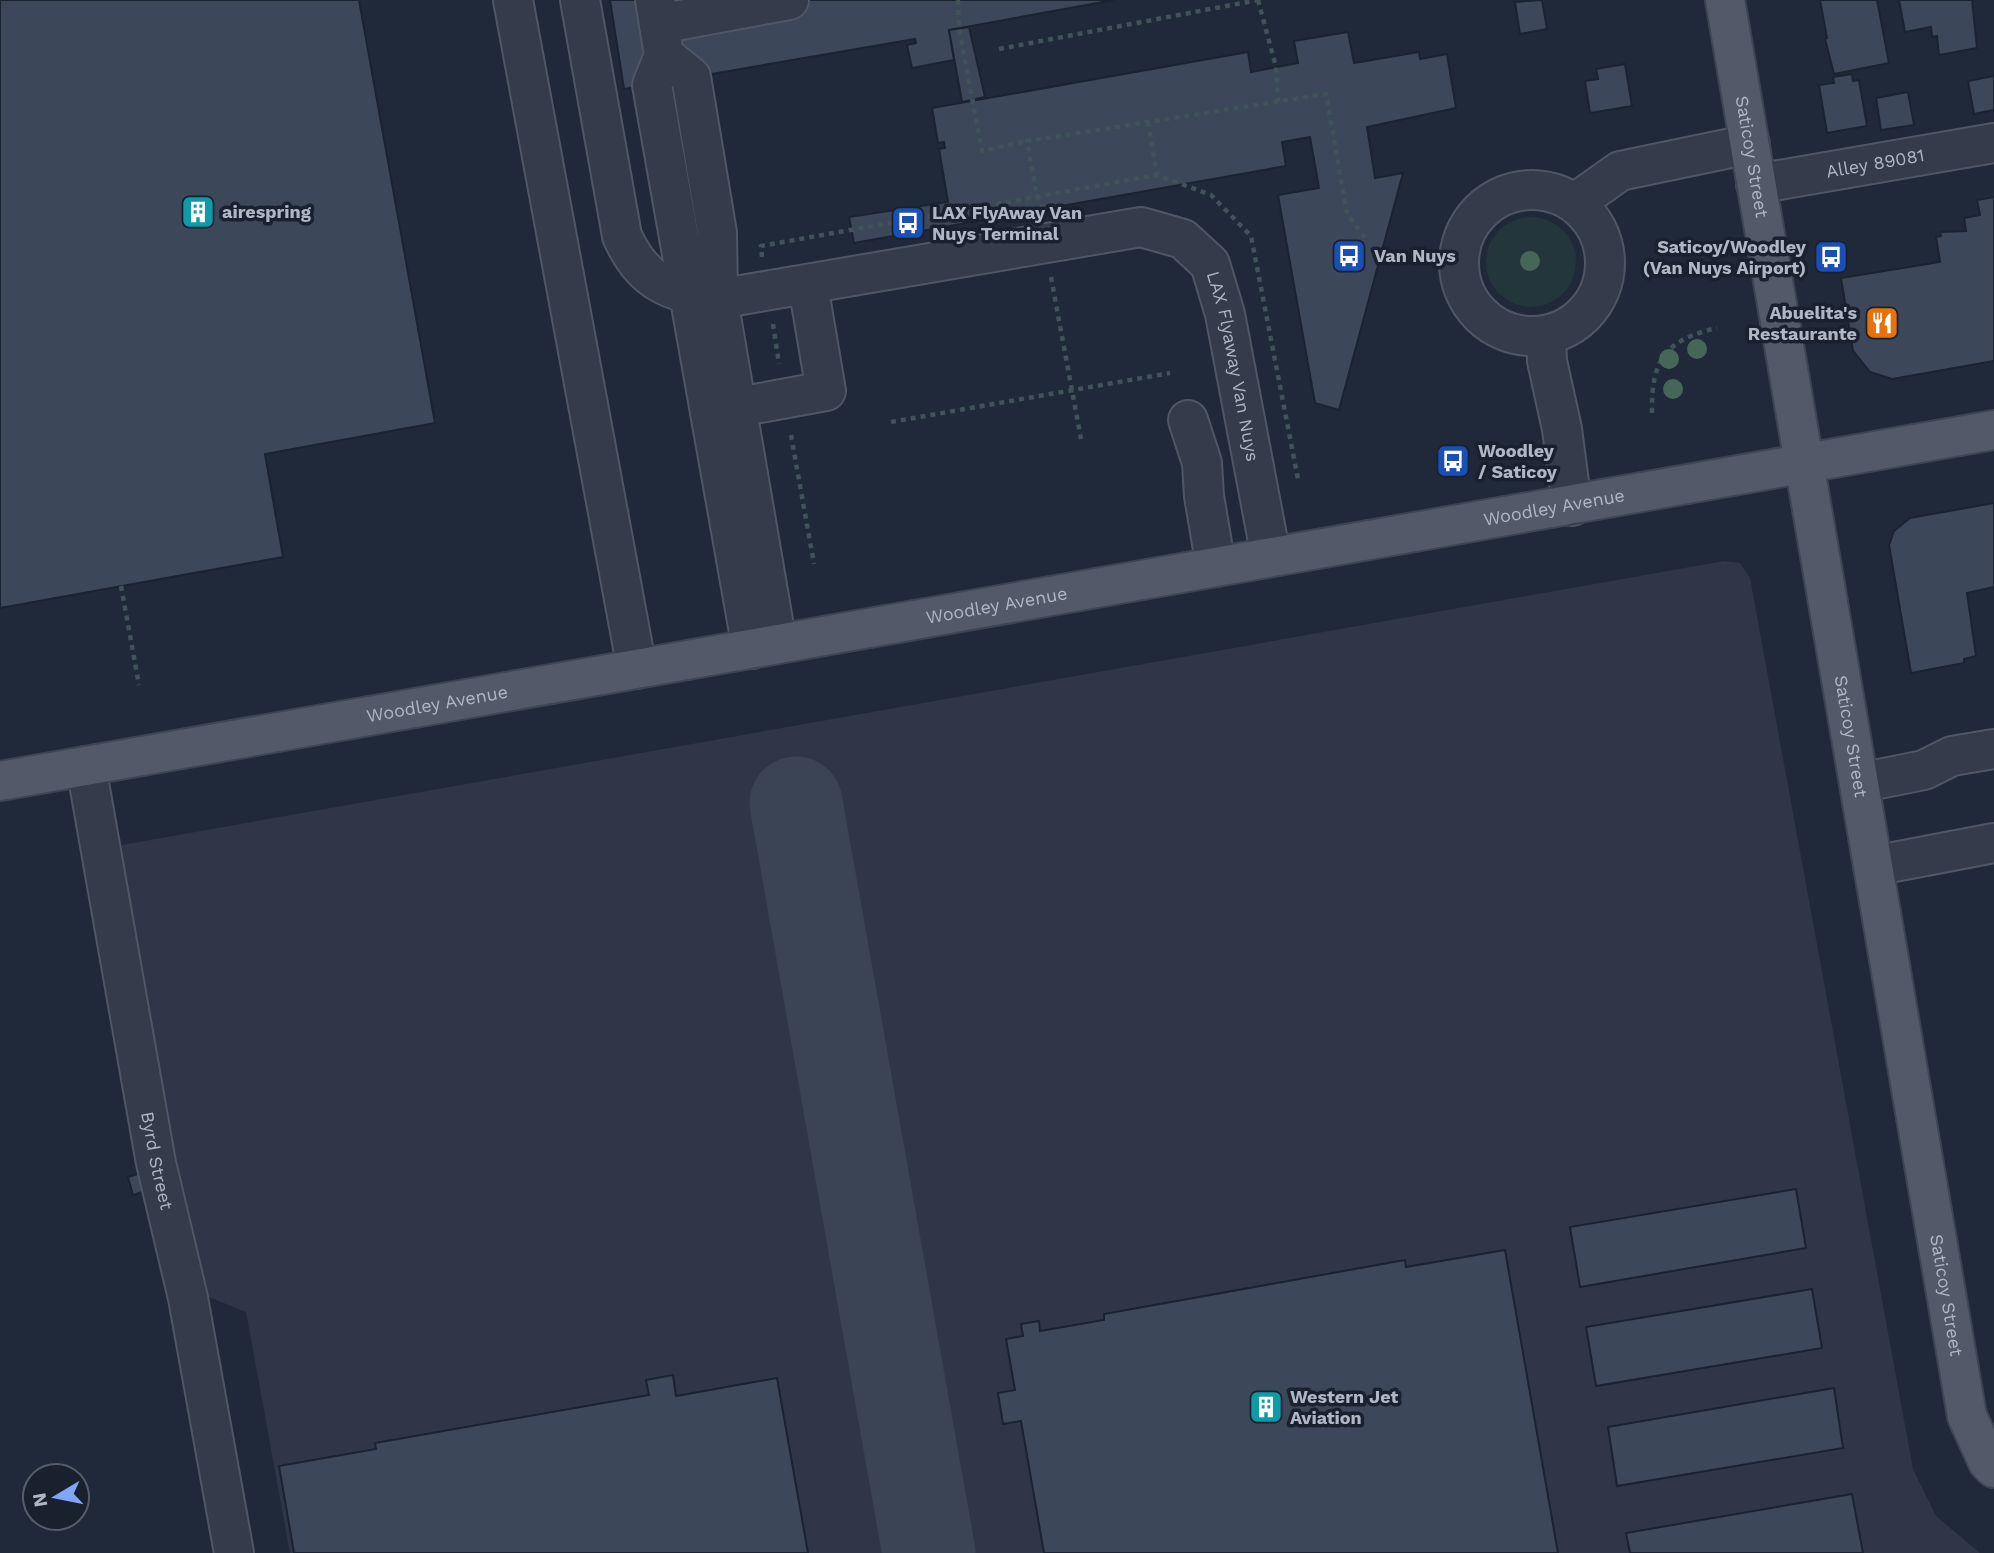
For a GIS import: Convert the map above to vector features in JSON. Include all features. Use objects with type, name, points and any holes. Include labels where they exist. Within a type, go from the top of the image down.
[{"type":"main road","name":"Saticoy Street","points":[[1725,0],[1967,1416],[1988,1462],[1994,1468]]},
{"type":"main road","name":"Woodley Avenue","points":[[0,781],[1994,430]]},
{"type":"street","points":[[513,0],[637,669]]},
{"type":"street","points":[[580,0],[622,236],[633,261],[651,277],[703,297]]},
{"type":"street","points":[[765,646],[703,297],[716,233],[664,48],[789,0]]},
{"type":"street","name":"Alley 89081","points":[[1756,184],[1994,143]]},
{"type":"street","points":[[1575,203],[1619,171],[1750,145]]},
{"type":"street","points":[[1528,190],[1552,192],[1575,203],[1593,221],[1604,245],[1606,270],[1599,294],[1586,314],[1568,328],[1546,336],[1523,337],[1500,330],[1481,316],[1467,298],[1460,275],[1460,252],[1467,230],[1482,209],[1503,195],[1528,190]]},
{"type":"street","name":"LAX Flyaway Van Nuys","points":[[703,297],[808,285],[1141,227],[1183,239],[1210,264],[1225,314],[1270,557]]},
{"type":"street","points":[[722,410],[826,391],[808,285]]},
{"type":"street","points":[[1546,336],[1547,361],[1562,429],[1572,506]]},
{"type":"street","points":[[1188,420],[1202,463],[1204,496],[1216,567]]},
{"type":"street","points":[[1859,783],[1924,770],[1952,756],[1994,749]]},
{"type":"street","name":"Byrd Street","points":[[86,766],[156,1163],[188,1298],[234,1553]]},
{"type":"street","points":[[1874,866],[1994,843]]},
{"type":"path","points":[[958,0],[959,28],[982,150],[1027,141]]},
{"type":"path","points":[[999,48],[1258,0],[1276,67],[1279,102]]},
{"type":"path","points":[[1148,122],[1157,175]]},
{"type":"path","points":[[1652,413],[1655,375],[1659,363],[1672,344],[1690,334],[1717,328]]},
{"type":"path","points":[[891,422],[1170,373]]},
{"type":"path","points":[[121,586],[139,685]]},
{"type":"shaded area","points":[[1724,561],[1740,563],[1750,578],[1913,1469],[1936,1516],[1980,1553],[290,1553],[246,1312],[199,1293],[123,872],[122,845]]},
{"type":"green space","points":[[1531,217],[1548,220],[1563,230],[1573,245],[1576,262],[1573,279],[1563,294],[1548,304],[1531,307],[1514,304],[1499,294],[1489,279],[1486,262],[1489,245],[1499,230],[1514,220]]},
{"type":"building","name":"airespring","points":[[0,0],[359,0],[435,423],[265,454],[283,557],[0,608]]},
{"type":"building","points":[[610,0],[1114,0],[949,30],[954,60],[912,68],[907,45],[916,43],[915,39],[624,89]]},
{"type":"building","points":[[1542,0],[1547,29],[1520,34],[1515,2]]},
{"type":"building","points":[[1820,0],[1877,0],[1889,63],[1834,74],[1825,39],[1827,38]]},
{"type":"building","points":[[1899,0],[1972,0],[1977,48],[1939,55],[1937,36],[1932,37],[1931,27],[1905,32]]},
{"type":"building","points":[[969,27],[985,97],[962,102],[949,30]]},
{"type":"building","name":"LAX FlyAway Van Nuys Terminal","points":[[1348,32],[1354,63],[1419,52],[1420,59],[1447,54],[1456,108],[1367,127],[1375,178],[1403,173],[1339,410],[1315,403],[1278,195],[1319,188],[1310,137],[1282,142],[1286,166],[854,243],[849,217],[948,202],[939,149],[945,148],[944,142],[938,143],[932,108],[1248,52],[1251,72],[1298,63],[1294,41]]},
{"type":"building","points":[[1625,64],[1632,106],[1590,113],[1585,81],[1598,79],[1596,69]]},
{"type":"building","points":[[1852,74],[1853,81],[1859,80],[1867,126],[1827,133],[1819,85],[1834,83],[1833,77]]},
{"type":"building","points":[[1994,76],[1994,110],[1974,114],[1968,81]]},
{"type":"building","points":[[1908,92],[1914,125],[1881,130],[1876,98]]},
{"type":"building","points":[[1994,197],[1994,361],[1892,379],[1870,372],[1853,351],[1841,278],[1940,262],[1936,237],[1941,236],[1940,232],[1966,231],[1964,218],[1980,215],[1977,200]]},
{"type":"building","points":[[1498,445],[1499,453],[1479,457],[1478,448]]},
{"type":"building","points":[[1994,503],[1994,587],[1967,593],[1976,656],[1964,659],[1964,663],[1911,673],[1889,545],[1894,531],[1910,518]]},
{"type":"building","points":[[144,1172],[148,1190],[133,1195],[128,1177]]},
{"type":"building","points":[[1796,1189],[1806,1248],[1580,1287],[1570,1227]]},
{"type":"building","name":"Western Jet Aviation","points":[[1505,1250],[1558,1553],[1044,1553],[1021,1421],[1003,1424],[998,1393],[1015,1390],[1006,1339],[1023,1336],[1021,1324],[1039,1321],[1040,1331],[1104,1320],[1104,1314],[1405,1260],[1406,1267]]},
{"type":"building","points":[[1812,1289],[1822,1348],[1596,1386],[1586,1327]]},
{"type":"building","points":[[673,1375],[676,1396],[777,1378],[808,1553],[294,1553],[279,1466],[376,1449],[375,1443],[649,1395],[646,1380]]},
{"type":"building","points":[[1834,1388],[1843,1448],[1617,1486],[1608,1427]]},
{"type":"building","points":[[1852,1494],[1863,1553],[1630,1553],[1626,1533]]},
{"type":"taxiway","points":[[796,803],[929,1553]]},
{"type":"place","name":"airespring","points":[[198,212]]},
{"type":"place","name":"LAX FlyAway Van Nuys Terminal","points":[[908,223]]},
{"type":"place","name":"Van Nuys","points":[[1349,256]]},
{"type":"place","name":"Saticoy/Woodley (Van Nuys Airport)","points":[[1831,257]]},
{"type":"place","name":"Abuelita's Restaurante","points":[[1882,323]]},
{"type":"place","name":"Woodley / Saticoy","points":[[1453,461]]},
{"type":"place","name":"Western Jet Aviation","points":[[1266,1407]]}]
